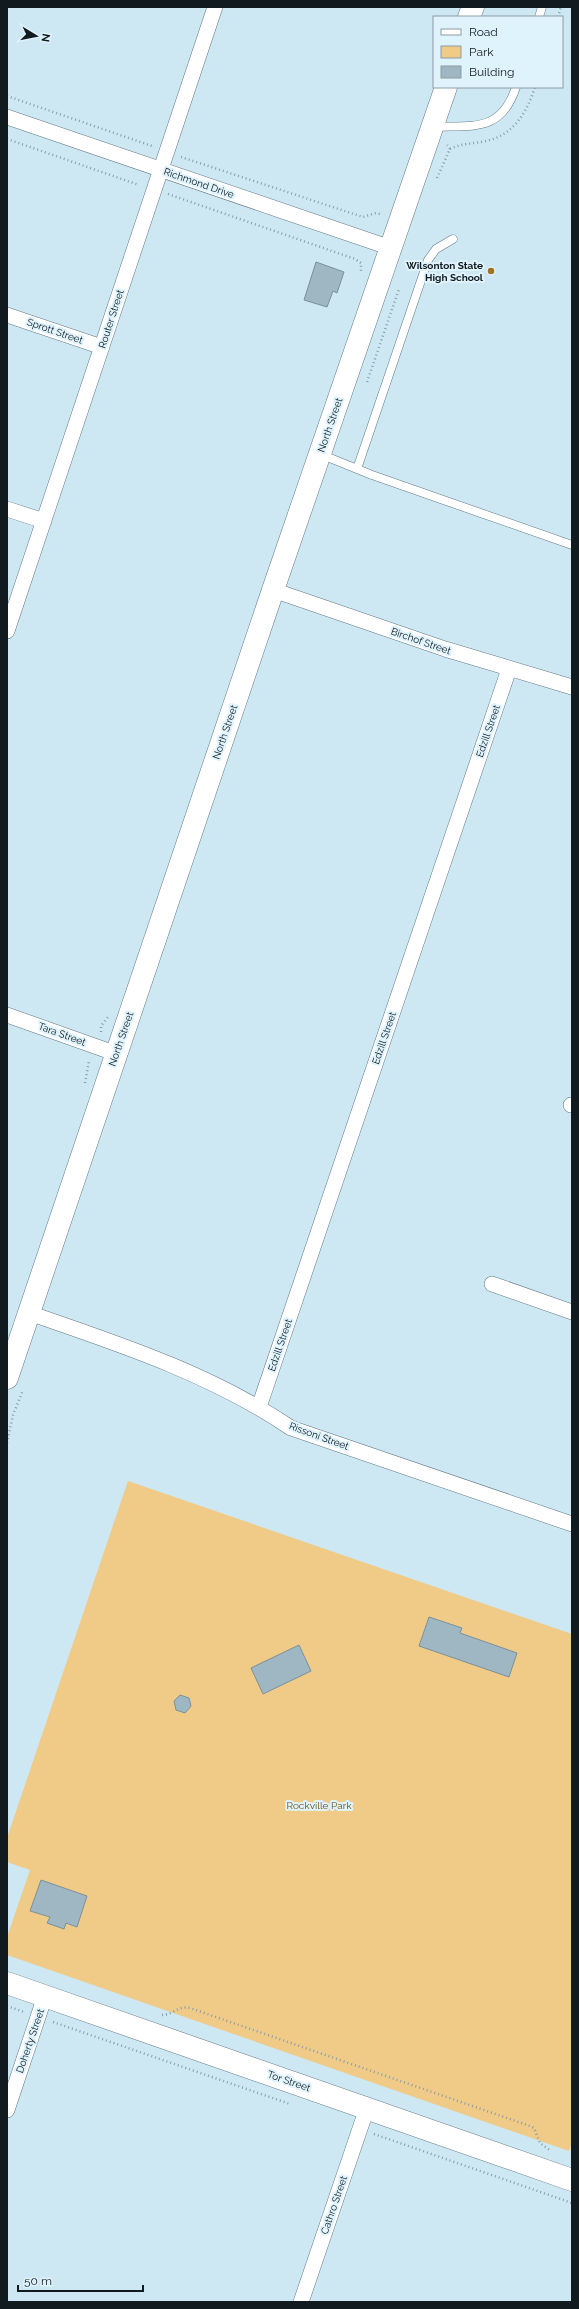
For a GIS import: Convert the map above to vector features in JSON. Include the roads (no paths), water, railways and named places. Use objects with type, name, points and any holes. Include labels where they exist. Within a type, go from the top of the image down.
[{"type":"street","name":"Router Street","points":[[7,631],[215,7]]},
{"type":"street","name":"North Street","points":[[7,1378],[273,590],[446,88]]},
{"type":"street","name":"Richmond Drive","points":[[7,117],[391,248]]},
{"type":"street","name":"Sprott Street","points":[[7,315],[102,347]]},
{"type":"street","points":[[7,509],[44,521]]},
{"type":"street","name":"Birchof Street","points":[[273,590],[509,669],[572,687]]},
{"type":"street","name":"Edzill Street","points":[[259,1407],[509,669]]},
{"type":"street","name":"Tara Street","points":[[7,1015],[116,1054]]},
{"type":"street","points":[[492,1284],[572,1312]]},
{"type":"street","name":"Rissoni Street","points":[[29,1313],[157,1358],[259,1407],[290,1428],[572,1524]]},
{"type":"street","name":"Tor Street","points":[[7,1982],[572,2180]]},
{"type":"street","name":"Doherty Street","points":[[7,2110],[45,1996]]},
{"type":"street","name":"Cathro Street","points":[[301,2302],[367,2108]]},
{"type":"lane","points":[[432,126],[481,126],[502,115],[513,98],[516,88]]},
{"type":"lane","points":[[357,469],[428,260],[436,249],[453,239]]},
{"type":"lane","points":[[320,454],[357,469],[572,545]]},
{"type":"place","name":"Wilsonton State High School","points":[[491,271]]},
{"type":"park label","name":"Rockville Park","points":[[319,1805]]}]
